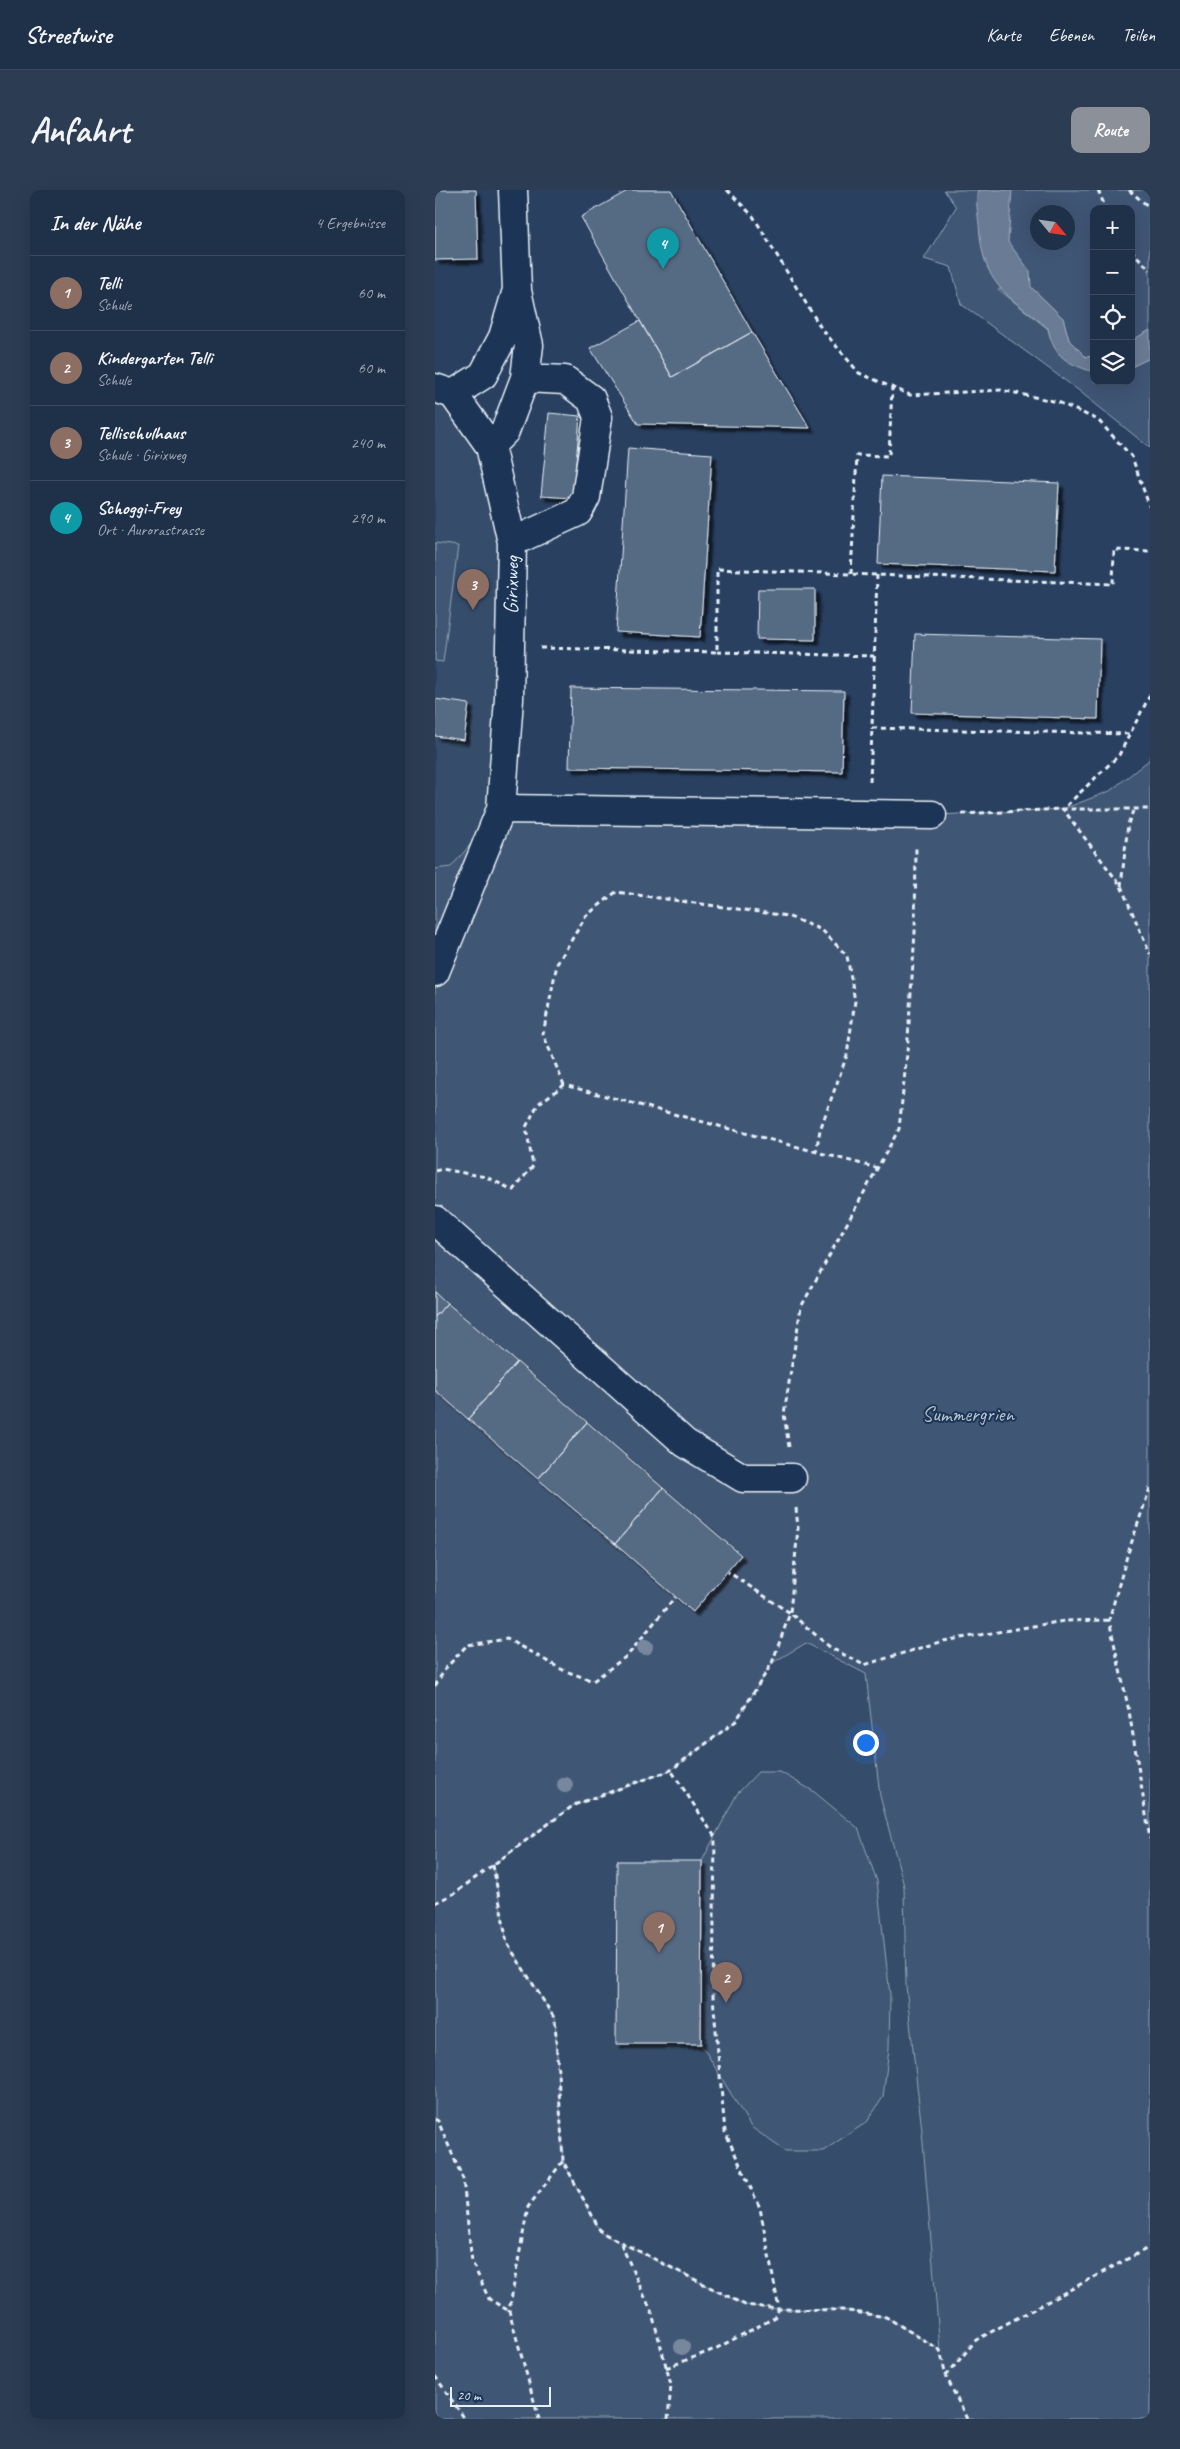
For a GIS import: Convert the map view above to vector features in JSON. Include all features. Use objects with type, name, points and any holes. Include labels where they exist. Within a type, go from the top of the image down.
[{"type":"street","points":[[490,446],[505,431],[525,378],[529,344],[517,290],[518,193]]},
{"type":"street","points":[[444,391],[483,375],[503,336],[517,290]]},
{"type":"street","points":[[512,542],[578,512],[586,497],[598,417],[591,399],[565,380],[525,378]]},
{"type":"street","name":"Girixweg","points":[[435,972],[501,809],[509,699],[512,542],[490,446],[444,391]]},
{"type":"street","points":[[501,809],[924,815]]},
{"type":"street","points":[[435,1220],[685,1442],[743,1478],[792,1478]]},
{"type":"path","points":[[727,190],[753,216],[821,328],[859,373],[910,395],[1001,390],[1058,402],[1098,420],[1132,457],[1150,508]]},
{"type":"path","points":[[1098,190],[1104,205]]},
{"type":"path","points":[[1129,190],[1150,208]]},
{"type":"path","points":[[1135,254],[1150,270]]},
{"type":"path","points":[[851,574],[857,455],[889,456],[892,387]]},
{"type":"path","points":[[717,652],[717,569],[1113,584],[1114,550],[1150,551]]},
{"type":"path","points":[[868,815],[877,575]]},
{"type":"path","points":[[510,647],[874,656]]},
{"type":"path","points":[[1063,809],[1119,755],[1150,695]]},
{"type":"path","points":[[872,728],[1130,734]]},
{"type":"path","points":[[1063,809],[1121,886],[1150,954]]},
{"type":"path","points":[[435,1903],[455,1893],[574,1805],[671,1770],[737,1721],[772,1663],[790,1613],[799,1528],[784,1414],[801,1307],[899,1129],[907,1053],[924,815],[1063,809],[1150,809]]},
{"type":"path","points":[[1121,886],[1128,824],[1133,810]]},
{"type":"path","points":[[564,1084],[543,1034],[557,964],[586,916],[616,892],[787,916],[822,930],[847,956],[855,1001],[847,1055],[821,1130],[816,1152]]},
{"type":"path","points":[[564,1084],[877,1168]]},
{"type":"path","points":[[435,1172],[442,1169],[486,1177],[513,1190],[533,1166],[526,1127],[538,1104],[564,1084]]},
{"type":"path","points":[[1150,1488],[1127,1556],[1109,1620],[1129,1711],[1150,1839]]},
{"type":"path","points":[[728,1572],[790,1613],[831,1648],[864,1665],[943,1641],[1064,1621],[1109,1620]]},
{"type":"path","points":[[435,1686],[445,1669],[467,1645],[507,1639],[563,1670],[593,1681],[628,1655],[675,1596]]},
{"type":"path","points":[[667,2368],[715,2349],[775,2318],[779,2309],[760,2208],[725,2132],[713,1997],[715,1837],[671,1770]]},
{"type":"path","points":[[493,1865],[507,1943],[555,2019],[563,2161],[601,2232],[745,2305],[779,2309],[841,2310],[885,2317],[941,2350],[946,2376],[967,2419]]},
{"type":"path","points":[[435,2118],[463,2179],[471,2262],[489,2299],[509,2311]]},
{"type":"path","points":[[539,2419],[509,2311],[528,2206],[563,2161]]},
{"type":"path","points":[[620,2243],[652,2313],[667,2368],[671,2385],[667,2419]]},
{"type":"path","points":[[946,2376],[976,2340],[1150,2247]]},
{"type":"path","points":[[435,2376],[465,2419]]},
{"type":"shaded area","points":[[978,190],[1012,190],[1008,242],[1030,271],[1031,287],[1063,318],[1069,340],[1086,357],[1090,356],[1090,371],[1063,358],[1050,338],[1048,328],[1008,296],[991,275],[981,246]]},
{"type":"shaded area","points":[[1150,330],[1150,358],[1135,365],[1135,340]]},
{"type":"shaded area","points":[[435,388],[490,446],[512,542],[501,809],[450,867],[435,869]]},
{"type":"shaded area","points":[[806,1643],[866,1674],[880,1796],[904,1886],[906,1986],[922,2131],[940,2350],[885,2317],[842,2310],[779,2309],[745,2305],[601,2232],[563,2161],[555,2019],[507,1943],[493,1865],[574,1805],[671,1770],[736,1721],[772,1663]]},
{"type":"green space","points":[[944,190],[1150,190],[1150,330],[1135,339],[1135,205],[1090,205],[1090,356],[1086,357],[1069,340],[1063,318],[1031,287],[998,289],[1048,329],[1054,343],[1065,355],[1080,366],[1090,370],[1090,385],[1135,385],[1135,365],[1150,358],[1150,448],[1078,390],[961,304],[951,267],[924,259],[956,207]]},
{"type":"green space","points":[[435,543],[458,546],[443,662],[435,661]]},
{"type":"green space","name":"Summergrien","points":[[1150,755],[1150,2419],[435,2419],[435,869],[451,867],[501,809],[917,816],[1063,809],[1110,791],[1149,760]],"holes":[[[806,1643],[866,1674],[880,1796],[904,1886],[906,1986],[922,2131],[940,2350],[886,2317],[842,2310],[779,2309],[745,2305],[601,2233],[563,2161],[555,2019],[507,1943],[493,1865],[574,1805],[671,1770],[736,1721],[772,1663]]]},
{"type":"green space","points":[[758,1772],[780,1772],[813,1791],[858,1828],[877,1881],[890,1995],[889,2048],[883,2097],[867,2122],[823,2151],[785,2151],[751,2127],[701,2044],[702,1861],[737,1794]]},
{"type":"building","points":[[435,190],[476,190],[478,259],[435,260]]},
{"type":"building","points":[[629,190],[671,190],[752,332],[672,377],[581,217]]},
{"type":"building","points":[[640,321],[672,377],[752,332],[810,428],[638,424],[590,348]]},
{"type":"building","points":[[549,413],[580,416],[573,498],[541,496]]},
{"type":"building","points":[[628,448],[712,454],[700,637],[616,632]]},
{"type":"building","points":[[882,476],[1059,483],[1055,571],[878,564]]},
{"type":"building","points":[[758,589],[815,589],[815,640],[757,639]]},
{"type":"building","points":[[915,634],[1100,639],[1098,719],[912,713]]},
{"type":"building","points":[[571,688],[844,691],[842,772],[569,768]]},
{"type":"building","points":[[435,699],[469,704],[464,740],[435,736]]},
{"type":"building","points":[[435,1292],[447,1303],[435,1317]]},
{"type":"building","points":[[447,1303],[517,1362],[468,1419],[435,1390],[435,1317]]},
{"type":"building","points":[[517,1362],[587,1422],[538,1479],[468,1419]]},
{"type":"building","points":[[587,1422],[663,1488],[615,1544],[538,1479]]},
{"type":"building","points":[[663,1488],[741,1555],[693,1612],[615,1544]]},
{"type":"building","points":[[617,1861],[702,1861],[701,2044],[616,2044]]},
{"type":"place","name":"Schoggi-Frey","points":[[663,269]]},
{"type":"place","name":"Tellischulhaus","points":[[473,610]]},
{"type":"place","name":"Telli","points":[[659,1953]]},
{"type":"place","name":"Kindergarten Telli","points":[[726,2003]]}]
